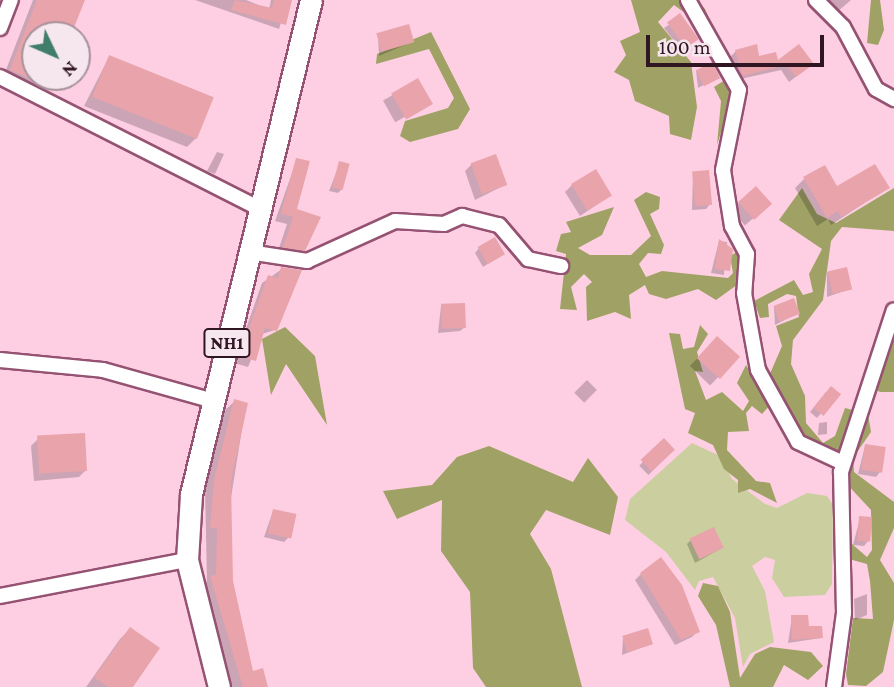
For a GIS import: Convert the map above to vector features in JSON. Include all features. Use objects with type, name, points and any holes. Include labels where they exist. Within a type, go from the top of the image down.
[{"type":"highway","name":"NH1","points":[[219,687],[187,560],[191,494],[311,0]]},
{"type":"street","points":[[0,28],[11,0]]},
{"type":"street","points":[[688,0],[739,90],[723,170],[732,226],[747,254],[744,293],[758,370],[797,442],[843,463]]},
{"type":"street","points":[[817,0],[843,27],[876,89],[894,99]]},
{"type":"street","points":[[0,77],[260,209]]},
{"type":"street","points":[[249,252],[307,261],[395,221],[444,224],[462,216],[499,225],[527,259],[561,266]]},
{"type":"street","points":[[834,687],[844,613],[843,463],[894,310]]},
{"type":"street","points":[[0,360],[103,370],[213,401]]},
{"type":"street","points":[[0,596],[187,560]]},
{"type":"green space","points":[[631,0],[697,0],[709,18],[696,21],[674,5],[658,22],[691,62],[697,107],[691,140],[670,134],[669,116],[635,101],[629,80],[614,72],[626,55],[620,41],[640,32]]},
{"type":"green space","points":[[871,0],[880,0],[884,30],[878,45],[867,43]]},
{"type":"green space","points":[[431,32],[470,109],[458,129],[410,142],[400,136],[405,121],[448,108],[454,98],[429,49],[376,64],[377,54]]},
{"type":"green space","points":[[725,80],[733,94],[717,145],[721,101],[714,87]]},
{"type":"green space","points":[[802,188],[817,214],[836,223],[894,188],[894,231],[842,227],[831,241],[823,300],[793,340],[791,364],[805,396],[806,423],[823,443],[835,436],[845,408],[868,414],[871,432],[853,458],[854,472],[894,502],[894,528],[880,560],[894,583],[894,620],[883,672],[866,686],[848,685],[846,674],[853,618],[873,619],[867,564],[849,559],[852,544],[867,557],[872,550],[871,510],[844,481],[844,471],[806,444],[769,376],[782,346],[776,326],[799,317],[796,296],[787,294],[768,304],[769,317],[760,318],[754,301],[794,280],[803,295],[813,292],[809,274],[822,249],[779,220]]},
{"type":"green space","points":[[646,192],[660,197],[659,209],[650,214],[664,245],[661,254],[648,253],[639,264],[646,277],[662,271],[728,278],[733,273],[730,256],[737,252],[741,282],[716,300],[698,289],[666,299],[649,294],[645,285],[629,295],[631,319],[615,312],[587,321],[586,287],[592,282],[584,274],[571,287],[577,310],[560,309],[566,254],[556,251],[561,234],[571,232],[566,222],[614,207],[602,235],[578,248],[590,255],[631,255],[651,236],[634,200]]},
{"type":"green space","points":[[894,323],[894,392],[880,392],[873,388]]},
{"type":"green space","points":[[700,325],[708,334],[697,352],[703,372],[695,371],[706,400],[722,392],[743,411],[749,401],[737,383],[746,365],[771,404],[762,414],[752,406],[746,413],[749,431],[728,432],[727,450],[756,481],[770,483],[777,503],[750,489],[738,493],[738,480],[724,469],[713,445],[688,433],[695,413],[685,409],[669,333],[680,334],[683,349],[694,347]]},
{"type":"green space","points":[[285,327],[315,356],[327,425],[286,364],[271,395],[262,339]]},
{"type":"green space","points":[[692,443],[720,456],[732,479],[765,504],[777,508],[807,493],[827,496],[833,505],[832,584],[825,595],[784,597],[772,578],[775,560],[765,557],[752,566],[765,591],[774,642],[750,654],[743,667],[735,618],[713,577],[699,581],[695,590],[666,552],[625,520],[630,499]]},
{"type":"green space","points":[[489,446],[573,482],[588,458],[618,497],[610,535],[546,510],[530,534],[551,569],[582,687],[486,687],[473,668],[470,592],[441,551],[442,500],[397,519],[383,491],[432,485],[457,457]]},
{"type":"green space","points":[[703,583],[718,586],[730,612],[740,678],[755,654],[770,647],[811,652],[823,666],[808,680],[784,665],[773,687],[730,687],[716,625],[698,596]]},
{"type":"building","points":[[37,0],[85,0],[77,21],[29,21]]},
{"type":"building","points":[[235,0],[272,8],[274,0],[292,0],[286,25],[231,10]]},
{"type":"building","points":[[680,13],[699,39],[686,48],[667,22]]},
{"type":"building","points":[[409,24],[414,42],[382,52],[376,33]]},
{"type":"building","points":[[21,41],[21,74],[10,70]]},
{"type":"building","points":[[757,44],[759,56],[776,52],[778,60],[799,44],[814,64],[796,77],[787,65],[742,76],[735,50]]},
{"type":"building","points":[[109,55],[214,97],[197,139],[92,97]]},
{"type":"building","points":[[712,62],[720,78],[704,86],[696,70]]},
{"type":"building","points":[[418,78],[433,104],[406,119],[391,94]]},
{"type":"building","points":[[496,154],[507,185],[482,194],[471,163]]},
{"type":"building","points":[[296,158],[310,161],[297,209],[321,217],[305,251],[283,248],[293,217],[281,214]]},
{"type":"building","points":[[339,161],[350,164],[343,190],[332,187]]},
{"type":"building","points":[[875,164],[890,188],[841,217],[838,211],[827,218],[803,177],[825,165],[837,186]]},
{"type":"building","points":[[596,169],[612,196],[587,211],[571,184]]},
{"type":"building","points":[[709,170],[712,205],[695,206],[692,171]]},
{"type":"building","points":[[756,186],[772,204],[754,220],[738,202]]},
{"type":"building","points":[[495,237],[505,254],[488,264],[478,247]]},
{"type":"building","points":[[719,239],[733,249],[730,271],[715,269]]},
{"type":"building","points":[[281,267],[302,270],[277,331],[265,328],[256,361],[239,356],[268,275],[278,278]]},
{"type":"building","points":[[847,267],[852,289],[833,294],[828,271]]},
{"type":"building","points":[[794,298],[800,314],[780,322],[773,306]]},
{"type":"building","points":[[465,303],[466,328],[442,329],[441,304]]},
{"type":"building","points":[[717,336],[740,357],[720,379],[697,358]]},
{"type":"building","points":[[831,386],[841,394],[823,416],[813,408]]},
{"type":"building","points":[[234,399],[248,403],[231,481],[233,581],[253,671],[263,668],[268,687],[243,687],[210,576],[216,575],[217,528],[210,528],[214,480]]},
{"type":"building","points":[[85,433],[87,471],[39,473],[37,436]]},
{"type":"building","points":[[664,438],[675,450],[652,472],[641,460]]},
{"type":"building","points":[[865,444],[886,447],[882,473],[861,470]]},
{"type":"building","points":[[273,509],[296,514],[291,538],[268,533]]},
{"type":"building","points":[[859,516],[872,517],[870,542],[857,541]]},
{"type":"building","points":[[714,527],[724,548],[699,559],[690,538]]},
{"type":"building","points":[[661,557],[682,585],[700,632],[681,640],[640,573]]},
{"type":"building","points":[[791,615],[808,615],[809,626],[822,626],[823,638],[792,640]]},
{"type":"building","points":[[130,627],[160,648],[133,687],[108,687],[94,677]]},
{"type":"building","points":[[648,628],[653,644],[627,652],[622,636]]}]
